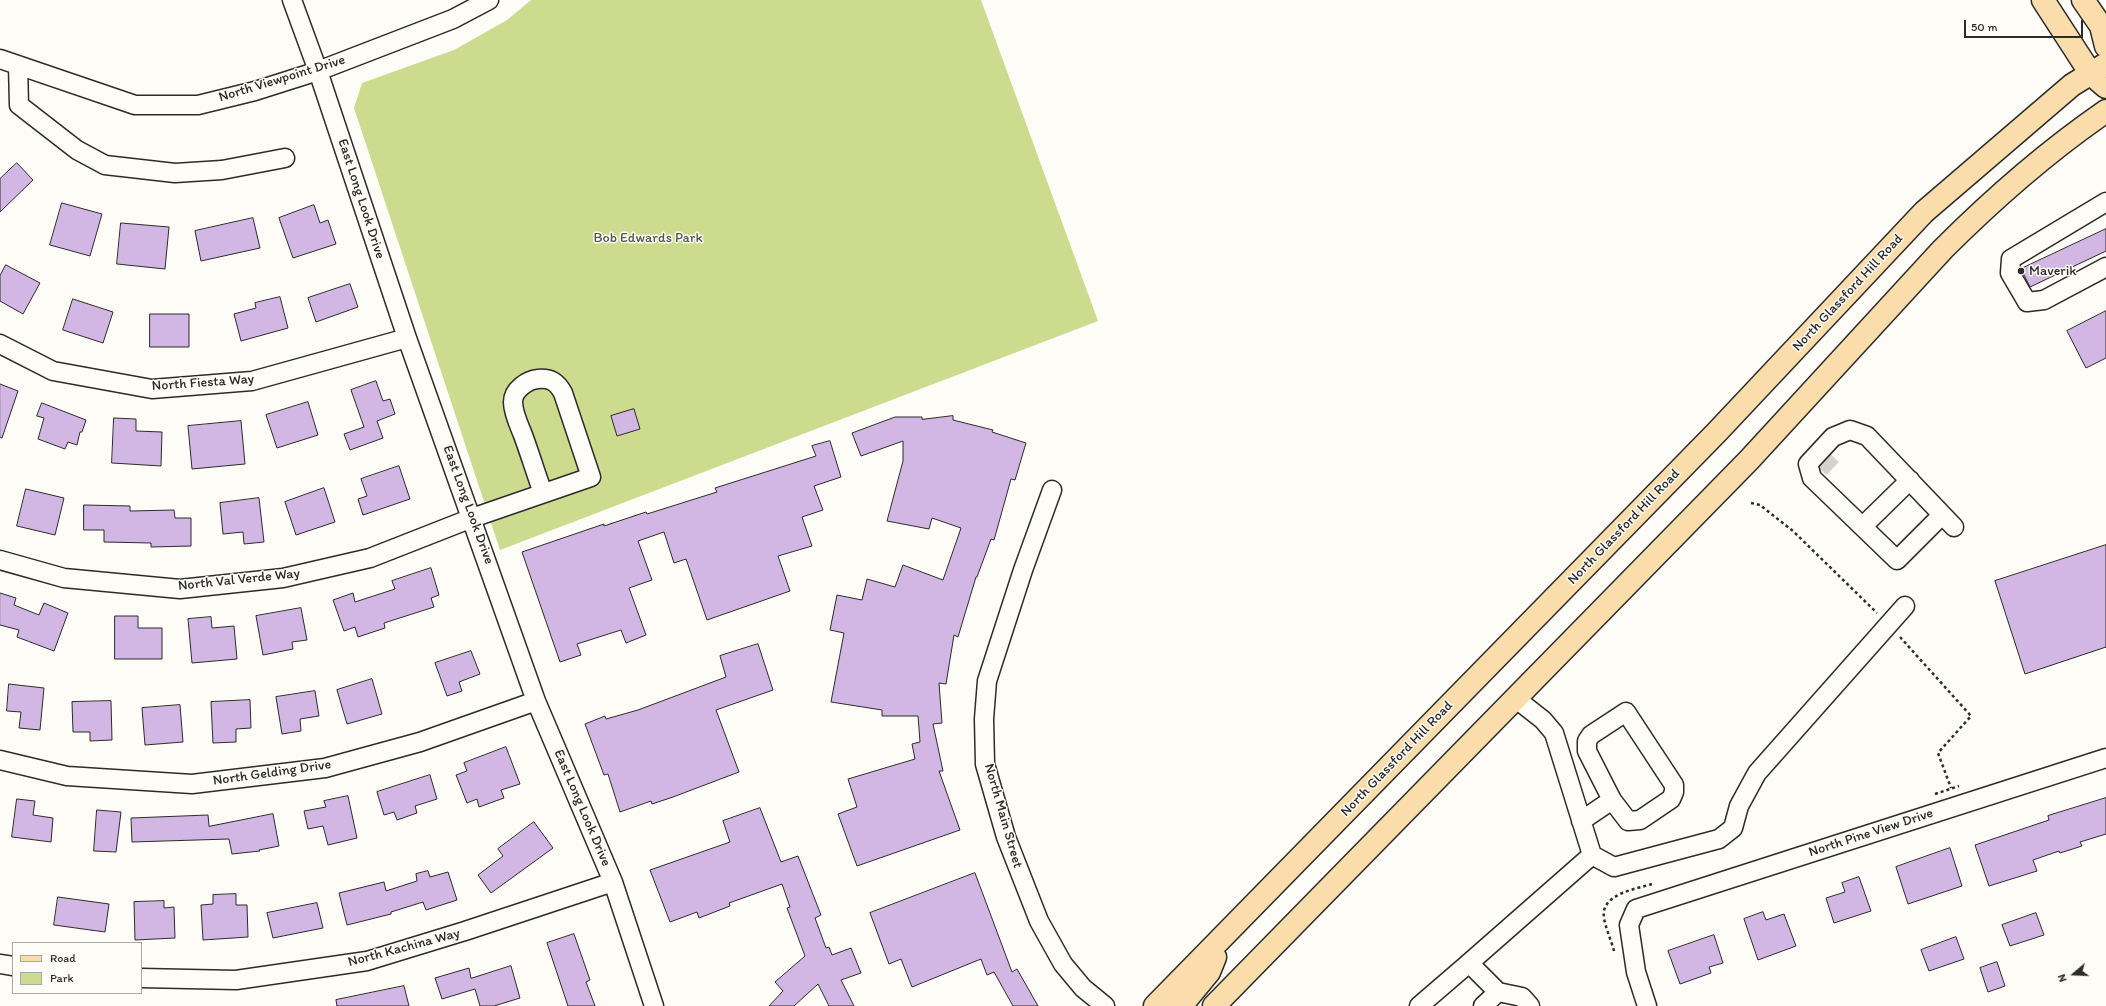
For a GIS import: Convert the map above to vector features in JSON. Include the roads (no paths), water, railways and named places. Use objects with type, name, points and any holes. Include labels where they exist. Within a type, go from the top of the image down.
[{"type":"main road","points":[[2043,0],[2101,75]]},
{"type":"main road","points":[[2083,0],[2101,26],[2106,46]]},
{"type":"main road","name":"North Glassford Hill Road","points":[[1155,1006],[1711,437],[1924,212],[2072,85],[2101,75]]},
{"type":"main road","points":[[1214,1006],[1749,460],[1943,249],[1976,217],[2073,134],[2106,111]]},
{"type":"main road","points":[[1181,1006],[1209,972],[1223,937]]},
{"type":"street","name":"East Long Look Drive","points":[[292,0],[318,71],[408,338],[536,701],[613,882],[654,1006]]},
{"type":"street","name":"North Viewpoint Drive","points":[[0,59],[135,105],[198,105],[255,91],[318,71],[453,19],[489,0]]},
{"type":"street","points":[[18,65],[19,105],[78,150],[105,165],[175,173],[222,170],[285,158]]},
{"type":"street","points":[[2106,202],[2011,259],[2010,273],[2027,302],[2044,300],[2106,267]]},
{"type":"street","name":"North Fiesta Way","points":[[0,344],[53,371],[152,389],[252,381],[408,338]]},
{"type":"street","name":"North Val Verde Way","points":[[0,560],[64,578],[180,589],[283,578],[370,558],[472,518],[591,477],[563,393],[557,383],[547,379],[534,380],[524,384],[515,394],[513,402],[516,417],[543,493]]},
{"type":"street","points":[[1850,430],[1867,436],[1948,521],[1897,560],[1863,526],[1808,464],[1836,436],[1850,430]]},
{"type":"street","points":[[1833,455],[1839,449],[1836,436]]},
{"type":"street","points":[[1863,526],[1910,480]]},
{"type":"street","name":"North Main Street","points":[[1052,490],[1022,570],[987,681],[984,719],[985,764],[1006,837],[1039,921],[1063,964],[1084,988],[1105,1006]]},
{"type":"street","points":[[1515,698],[1543,720],[1554,733],[1592,855],[1614,868],[1719,839],[1733,828],[1740,806],[1758,773],[1904,606]]},
{"type":"street","name":"North Gelding Drive","points":[[0,760],[67,776],[192,784],[324,768],[420,742],[536,701]]},
{"type":"street","points":[[1626,712],[1674,785],[1674,792],[1671,799],[1640,820],[1628,821],[1612,800],[1587,751],[1587,741],[1592,735],[1626,712]]},
{"type":"street","name":"North Pine View Drive","points":[[1647,1006],[1636,972],[1629,925],[1636,909],[2106,758]]},
{"type":"street","points":[[1581,821],[1612,800]]},
{"type":"street","points":[[1419,1006],[1592,855]]},
{"type":"street","name":"North Kachina Way","points":[[142,978],[236,980],[366,961],[465,931],[613,882]]},
{"type":"street","points":[[1469,963],[1498,992],[1522,998],[1530,1006]]},
{"type":"street","points":[[0,964],[12,966]]},
{"type":"street","points":[[1483,1006],[1498,992]]},
{"type":"tunnel","points":[[1820,469],[1833,455]]},
{"type":"place","name":"Maverik","points":[[2021,271]]},
{"type":"park label","name":"Bob Edwards Park","points":[[648,238]]}]
